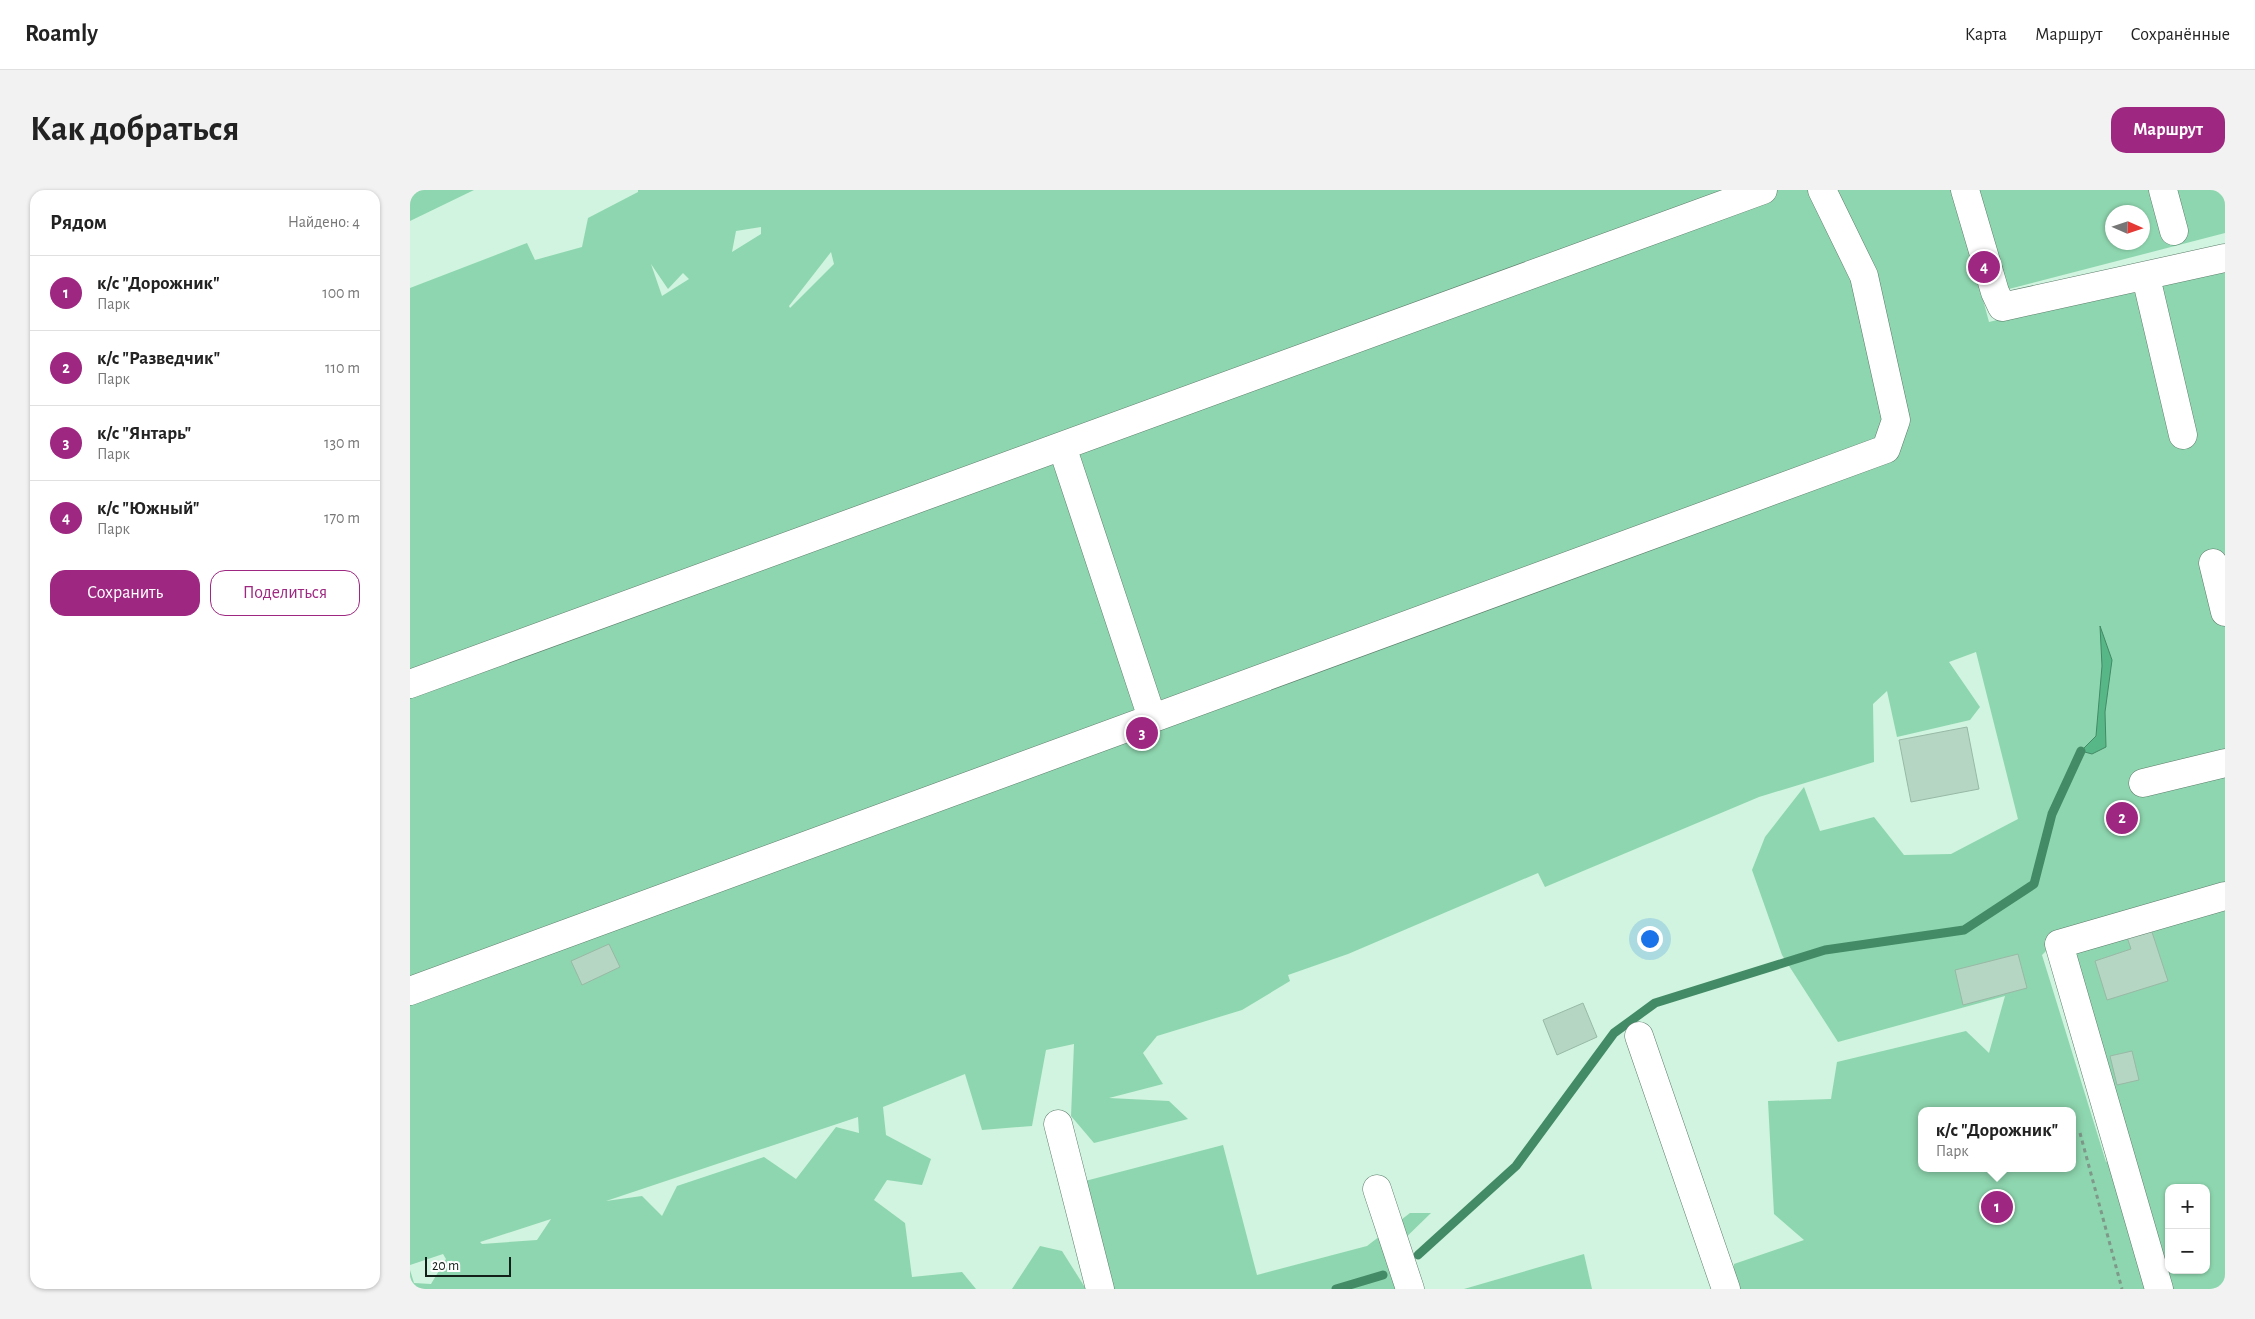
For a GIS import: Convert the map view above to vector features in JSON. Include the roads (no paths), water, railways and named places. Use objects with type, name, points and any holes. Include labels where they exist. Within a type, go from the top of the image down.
[{"type":"lane","points":[[410,684],[1763,190]]},
{"type":"lane","points":[[410,991],[1886,449],[1896,420],[1864,276],[1822,190]]},
{"type":"lane","points":[[1965,190],[1995,292],[2002,307],[2146,277],[2225,258]]},
{"type":"lane","points":[[2164,190],[2174,231]]},
{"type":"lane","points":[[2146,277],[2183,435]]},
{"type":"lane","points":[[1062,446],[1152,718]]},
{"type":"lane","points":[[2213,562],[2225,612]]},
{"type":"lane","points":[[2143,783],[2225,763]]},
{"type":"lane","points":[[2159,1289],[2059,944],[2225,896]]},
{"type":"lane","points":[[1639,1036],[1726,1289]]},
{"type":"lane","points":[[1058,1124],[1100,1289]]},
{"type":"lane","points":[[1377,1189],[1410,1289]]},
{"type":"waterway","points":[[1418,1255],[1516,1166],[1614,1033],[1655,1003],[1825,950],[1964,930],[2034,884],[2052,814],[2081,751]]},
{"type":"waterway","points":[[1336,1289],[1383,1275]]},
{"type":"place","name":"к/с \"Южный\"","points":[[1984,267]]},
{"type":"place","name":"к/с \"Янтарь\"","points":[[1142,733]]},
{"type":"place","name":"к/с \"Разведчик\"","points":[[2122,818]]},
{"type":"place","name":"к/с \"Дорожник\"","points":[[1997,1207]]}]
